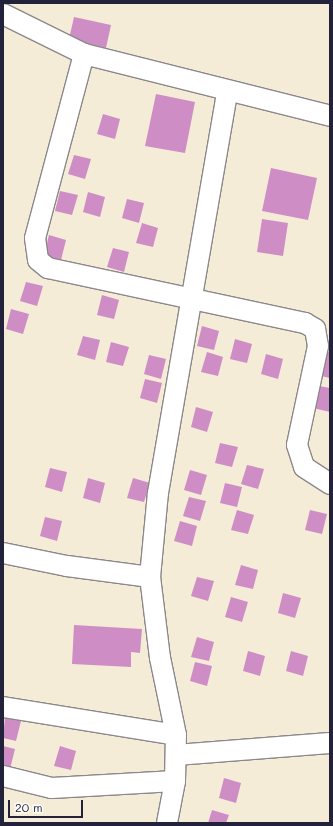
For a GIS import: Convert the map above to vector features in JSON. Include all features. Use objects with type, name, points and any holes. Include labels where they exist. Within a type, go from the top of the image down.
[{"type":"street","points":[[3,14],[84,54],[227,93],[330,116]]},
{"type":"street","points":[[84,54],[35,238],[38,260],[48,268],[189,300],[305,323],[315,329],[318,346],[297,445],[304,467],[330,484]]},
{"type":"street","points":[[167,823],[175,781],[176,735],[160,658],[150,577],[158,493],[189,300],[227,93]]},
{"type":"street","points":[[3,553],[67,566],[150,577]]},
{"type":"street","points":[[3,707],[176,735]]},
{"type":"street","points":[[176,755],[330,743]]},
{"type":"street","points":[[3,776],[52,788],[175,781]]},
{"type":"building","points":[[74,17],[111,25],[106,48],[69,39]]},
{"type":"building","points":[[156,94],[195,102],[185,153],[145,146]]},
{"type":"building","points":[[103,114],[120,119],[115,139],[97,134]]},
{"type":"building","points":[[74,155],[91,159],[85,179],[68,174]]},
{"type":"building","points":[[271,168],[317,178],[308,220],[262,211]]},
{"type":"building","points":[[60,191],[78,195],[72,215],[55,211]]},
{"type":"building","points":[[88,192],[105,197],[100,217],[83,212]]},
{"type":"building","points":[[127,199],[144,203],[139,223],[122,218]]},
{"type":"building","points":[[262,219],[288,223],[283,256],[257,252]]},
{"type":"building","points":[[142,223],[158,228],[153,247],[136,243]]},
{"type":"building","points":[[49,235],[66,240],[61,260],[44,255]]},
{"type":"building","points":[[113,248],[129,252],[124,272],[107,267]]},
{"type":"building","points":[[26,282],[43,286],[37,306],[20,301]]},
{"type":"building","points":[[102,295],[119,300],[114,319],[97,315]]},
{"type":"building","points":[[11,309],[29,314],[23,334],[6,329]]},
{"type":"building","points":[[202,326],[219,331],[214,350],[197,346]]},
{"type":"building","points":[[83,336],[100,340],[95,360],[77,355]]},
{"type":"building","points":[[235,339],[252,344],[247,363],[230,359]]},
{"type":"building","points":[[111,342],[129,347],[123,366],[106,362]]},
{"type":"building","points":[[321,350],[330,352],[330,378],[316,375]]},
{"type":"building","points":[[207,352],[223,357],[218,376],[201,372]]},
{"type":"building","points":[[266,354],[283,359],[278,379],[261,374]]},
{"type":"building","points":[[149,355],[166,359],[161,379],[144,374]]},
{"type":"building","points":[[145,379],[162,383],[157,403],[140,398]]},
{"type":"building","points":[[319,386],[330,388],[330,412],[313,408]]},
{"type":"building","points":[[196,407],[213,412],[207,432],[191,427]]},
{"type":"building","points":[[220,443],[238,447],[232,467],[215,463]]},
{"type":"building","points":[[247,465],[264,469],[258,489],[241,484]]},
{"type":"building","points":[[50,468],[67,472],[62,492],[45,487]]},
{"type":"building","points":[[190,470],[207,475],[201,495],[184,490]]},
{"type":"building","points":[[88,478],[105,483],[100,503],[83,498]]},
{"type":"building","points":[[133,478],[150,483],[144,502],[127,498]]},
{"type":"building","points":[[225,483],[242,487],[237,507],[220,503]]},
{"type":"building","points":[[189,497],[206,501],[200,521],[183,516]]},
{"type":"building","points":[[237,510],[254,515],[248,534],[231,530]]},
{"type":"building","points":[[310,510],[327,514],[322,534],[305,530]]},
{"type":"building","points":[[45,517],[62,521],[57,541],[40,536]]},
{"type":"building","points":[[180,521],[197,526],[192,546],[174,541]]},
{"type":"building","points":[[241,565],[258,570],[253,589],[235,585]]},
{"type":"building","points":[[197,577],[214,581],[208,601],[191,596]]},
{"type":"building","points":[[283,593],[301,598],[295,618],[278,613]]},
{"type":"building","points":[[231,597],[248,602],[242,622],[225,617]]},
{"type":"building","points":[[74,625],[142,629],[140,653],[131,652],[131,667],[72,664]]},
{"type":"building","points":[[197,637],[214,642],[209,661],[191,657]]},
{"type":"building","points":[[248,651],[265,656],[260,676],[243,671]]},
{"type":"building","points":[[291,651],[308,656],[303,676],[286,671]]},
{"type":"building","points":[[195,662],[212,666],[207,686],[190,681]]},
{"type":"building","points":[[5,717],[21,721],[16,741],[3,738]]},
{"type":"building","points":[[3,746],[15,749],[10,769],[3,767]]},
{"type":"building","points":[[60,746],[76,751],[71,770],[54,766]]},
{"type":"building","points":[[224,778],[241,783],[236,803],[219,798]]},
{"type":"building","points":[[212,810],[229,815],[226,823],[208,823]]}]
